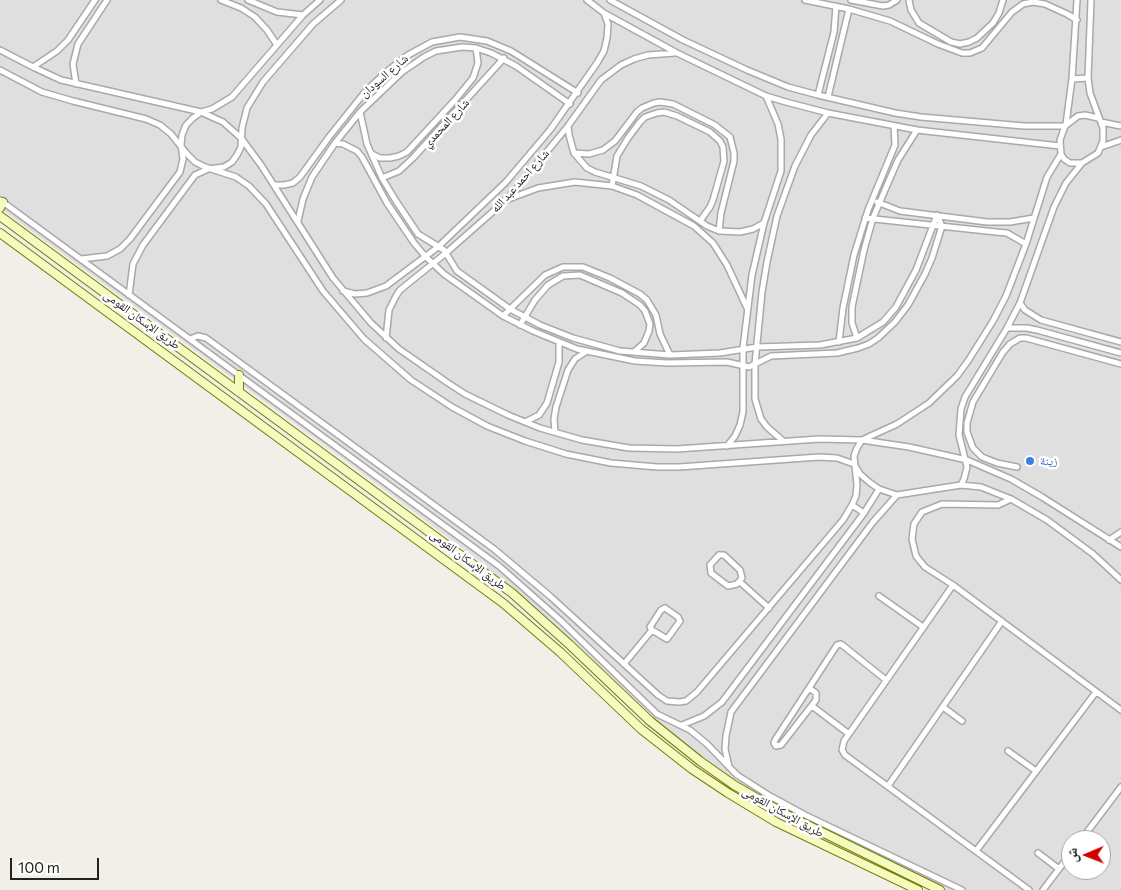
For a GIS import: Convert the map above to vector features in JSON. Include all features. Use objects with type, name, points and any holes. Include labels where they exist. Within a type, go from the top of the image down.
[{"type":"main road","name":"طريق الإسكان القومى","points":[[0,216],[512,593],[650,721],[700,761],[734,785],[790,817],[940,890]]},
{"type":"main road","name":"طريق الإسكان القومى","points":[[0,233],[510,609],[560,652],[641,729],[692,769],[776,822],[918,890]]},
{"type":"main road","points":[[239,375],[239,392]]},
{"type":"main road","points":[[346,487],[354,477]]},
{"type":"street","points":[[33,67],[58,51],[68,40],[95,0]]},
{"type":"street","points":[[76,84],[73,64],[78,44],[107,0]]},
{"type":"street","points":[[222,0],[241,8],[255,17],[268,30],[277,45]]},
{"type":"street","points":[[248,0],[277,12],[303,15]]},
{"type":"street","points":[[80,259],[107,256],[120,249],[130,240],[180,172],[184,159],[181,145],[182,135],[186,125],[201,112],[212,109],[232,97],[303,15],[320,0]]},
{"type":"street","points":[[129,294],[133,264],[143,245],[195,175],[208,169],[224,167],[232,162],[241,147],[247,108],[263,82],[313,24],[341,0]]},
{"type":"street","points":[[587,0],[604,13],[678,54],[766,96],[828,114],[917,130],[1060,146]]},
{"type":"street","points":[[610,0],[683,40],[747,70],[788,87],[828,98],[921,116],[1024,126],[1065,126],[1078,116],[1084,114],[1121,126]]},
{"type":"street","points":[[805,0],[849,9],[890,21],[938,44],[962,53],[970,53],[982,48],[1012,12],[1023,4],[1033,2],[1045,4],[1077,20]]},
{"type":"street","points":[[851,0],[883,6],[889,5],[896,0]]},
{"type":"street","points":[[909,0],[911,10],[918,23],[950,42],[960,44],[977,38],[993,23],[999,13],[1003,0]]},
{"type":"street","points":[[1078,0],[1072,78],[1060,146],[1061,154],[1070,163],[1082,163]]},
{"type":"street","points":[[961,484],[966,473],[967,460],[959,435],[961,409],[965,397],[1020,303],[1059,195],[1082,163],[1093,157],[1101,147],[1104,135],[1088,78],[1091,0]]},
{"type":"street","points":[[818,95],[834,32],[836,6]]},
{"type":"street","points":[[828,98],[849,9]]},
{"type":"street","name":"شارع احمد عبد الله","points":[[343,291],[355,294],[367,293],[378,290],[393,282],[438,247],[506,182],[531,154],[570,104],[604,51],[608,24],[604,13]]},
{"type":"street","name":"شارع السودان","points":[[274,185],[284,185],[300,178],[364,92],[408,55],[432,42],[460,37],[487,41],[511,51],[578,92]]},
{"type":"street","name":"شارع السودان","points":[[298,221],[307,188],[335,143],[360,112],[391,80],[424,57],[449,48],[476,48],[504,58],[570,104]]},
{"type":"street","name":"شارع المحمدي","points":[[372,154],[380,158],[390,158],[407,152],[456,100],[473,78],[478,63],[476,48]]},
{"type":"street","points":[[0,50],[47,74],[76,84],[201,112],[223,122],[241,138],[343,291],[366,318],[386,338],[448,383],[486,405],[525,422],[555,432],[582,440],[629,448],[677,450],[783,440],[819,439],[862,440],[909,447],[967,460],[1011,479],[1121,547]]},
{"type":"street","name":"شارع احمد عبد الله","points":[[386,338],[387,319],[400,290],[446,253],[504,201],[568,126],[594,88],[609,73],[634,59],[663,53],[678,54]]},
{"type":"street","name":"شارع المحمدي","points":[[382,178],[399,171],[413,158],[504,58]]},
{"type":"street","points":[[0,70],[42,92],[146,119],[165,130],[195,162],[236,177],[266,204],[323,291],[349,324],[411,380],[452,407],[487,426],[524,441],[566,454],[634,465],[656,467],[702,466],[819,457],[836,458],[854,464],[864,478],[879,489],[897,495],[961,484],[981,487],[1029,508],[1093,554],[1121,580]]},
{"type":"street","points":[[1072,78],[1088,78]]},
{"type":"street","points":[[726,446],[735,436],[743,412],[743,348],[754,269],[764,223],[781,170],[782,155],[778,124],[766,96]]},
{"type":"street","points":[[574,153],[589,154],[604,150],[615,141],[637,112],[654,103],[673,104],[715,125],[730,136],[734,153],[734,161],[721,213],[719,231]]},
{"type":"street","points":[[360,112],[364,133],[382,178],[414,229],[423,238],[446,253],[452,265],[463,276],[510,310],[573,338],[606,348],[670,355],[720,353],[757,347],[820,345],[857,338],[875,329],[896,307],[916,270],[937,216]]},
{"type":"street","points":[[612,186],[615,163],[636,127],[645,117],[651,114],[664,112],[670,114],[710,132],[720,141],[723,147],[724,161],[713,200],[706,214],[700,220]]},
{"type":"street","points":[[783,440],[766,428],[757,409],[755,399],[755,364],[766,262],[777,216],[802,151],[814,130],[828,114]]},
{"type":"street","points":[[568,126],[568,135],[574,153],[587,168],[641,186],[719,231],[740,232],[753,229],[764,223]]},
{"type":"street","points":[[839,342],[848,281],[865,218],[895,146],[894,126]]},
{"type":"street","points":[[857,338],[852,323],[852,307],[864,250],[879,203],[898,160],[917,130]]},
{"type":"street","points":[[1101,147],[1121,140]]},
{"type":"street","points":[[335,143],[350,147],[362,157],[387,203],[425,256],[503,316],[559,342],[587,351],[651,362],[720,362],[749,366],[771,356],[848,352],[864,346],[878,338],[895,322],[908,305],[932,258],[942,226],[937,216]]},
{"type":"street","points":[[190,339],[198,336],[206,338],[516,567],[658,695],[667,701],[686,701],[697,692],[843,520],[856,496],[857,485],[854,464],[857,448],[862,440],[897,424],[929,403],[957,376],[968,361],[1006,296],[1026,244],[1047,177],[1061,154]]},
{"type":"street","points":[[504,201],[538,188],[575,182],[612,186],[650,200],[704,234],[721,254],[748,310]]},
{"type":"street","points":[[872,200],[900,211],[937,216],[998,222],[1034,218]]},
{"type":"street","points":[[1,203],[129,294],[511,575],[592,649],[657,714],[682,725],[707,744],[729,767],[754,786],[805,815],[962,890]]},
{"type":"street","points":[[865,218],[1006,233],[1026,244]]},
{"type":"street","points":[[503,316],[545,275],[563,267],[583,267],[610,278],[640,294],[647,300],[656,315],[660,334],[670,355]]},
{"type":"street","points":[[520,325],[548,285],[563,276],[580,275],[622,293],[640,305],[645,311],[650,324],[649,331],[644,343],[634,352]]},
{"type":"street","points":[[1020,303],[1025,310],[1041,320],[1121,342]]},
{"type":"street","points":[[1007,328],[1037,330],[1121,353]]},
{"type":"street","points":[[1017,466],[997,463],[982,457],[973,448],[967,432],[967,422],[973,402],[998,360],[1010,344],[1020,338],[1026,338],[1121,364]]},
{"type":"street","points":[[525,422],[539,416],[547,403],[559,362],[559,342]]},
{"type":"street","points":[[555,432],[554,419],[556,407],[568,370],[575,359],[587,351]]},
{"type":"street","points":[[682,725],[704,716],[722,702],[864,513],[879,489]]},
{"type":"street","points":[[729,767],[725,749],[732,712],[873,522],[897,495]]},
{"type":"street","points":[[1011,499],[998,505],[942,504],[922,512],[914,524],[912,539],[916,556],[925,568],[953,585],[1121,710]]},
{"type":"street","points":[[852,506],[864,513]]},
{"type":"street","points":[[1109,540],[1121,532]]},
{"type":"street","points":[[724,555],[740,570],[742,578],[740,582],[734,586],[728,586],[713,575],[710,565],[717,556],[724,555]]},
{"type":"street","points":[[511,575],[516,567]]},
{"type":"street","points":[[740,582],[769,608]]},
{"type":"street","points":[[953,585],[842,744],[843,752],[1029,890]]},
{"type":"street","points":[[879,596],[923,627]]},
{"type":"street","points":[[624,664],[652,630],[651,624],[663,608],[680,619],[680,623],[668,639],[664,639],[652,630]]},
{"type":"street","points":[[888,786],[1002,622]]},
{"type":"street","points":[[809,688],[818,696],[782,746],[776,746],[775,740],[836,646],[840,644],[886,680]]},
{"type":"street","points":[[976,851],[1096,692]]},
{"type":"street","points":[[812,706],[849,734]]},
{"type":"street","points":[[943,707],[962,721]]},
{"type":"street","points":[[1008,751],[1036,771]]},
{"type":"street","points":[[1089,830],[1121,787]]},
{"type":"street","points":[[1038,853],[1059,869]]},
{"type":"street","points":[[1043,890],[1061,866]]},
{"type":"shaded area","points":[[0,0],[1121,0],[1121,890],[940,890],[706,770],[646,722],[513,590],[478,560],[0,208]]},
{"type":"place","name":"زينة","points":[[1030,461]]}]
